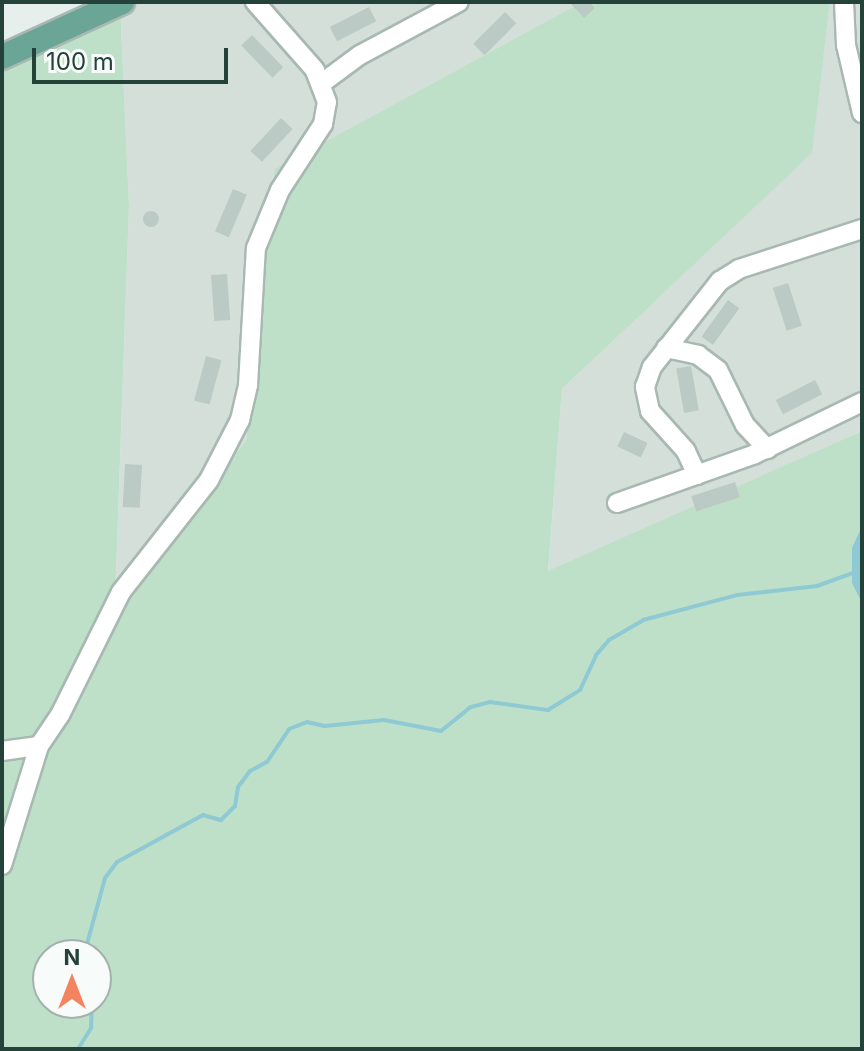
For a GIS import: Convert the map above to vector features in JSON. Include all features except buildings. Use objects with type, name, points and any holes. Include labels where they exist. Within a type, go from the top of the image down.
[{"type":"main road","points":[[2,57],[122,2]]},
{"type":"street","points":[[2,865],[39,746],[57,720],[121,592],[209,480],[240,420],[248,385],[256,248],[280,190],[323,124],[327,102],[322,83],[255,2]]},
{"type":"street","points":[[322,83],[360,55],[459,2]]},
{"type":"street","points":[[844,2],[846,45],[862,113]]},
{"type":"street","points":[[697,475],[686,451],[646,401],[652,367],[720,281],[739,269],[862,229]]},
{"type":"street","points":[[666,348],[698,355],[718,370],[745,425],[767,449]]},
{"type":"street","points":[[617,503],[767,449],[862,402]]},
{"type":"street","points":[[2,751],[39,746]]},
{"type":"shaded area","points":[[120,2],[582,2],[276,169],[246,441],[115,603],[129,206]]},
{"type":"shaded area","points":[[830,2],[862,2],[862,431],[548,572],[562,389],[811,153]]},
{"type":"green space","points":[[120,2],[129,206],[115,601],[246,441],[275,169],[582,2],[830,2],[812,153],[562,389],[548,571],[862,431],[862,1049],[2,1049],[2,60]]},
{"type":"water","points":[[862,526],[862,603],[852,583],[852,548]]},
{"type":"waterway","points":[[88,939],[105,878],[117,862],[203,815],[221,820],[235,806],[238,787],[250,771],[267,762],[289,729],[307,722],[325,726],[384,720],[441,731],[471,707],[490,702],[548,710],[580,690],[596,655],[609,640],[643,620],[737,595],[817,586],[852,573]]},
{"type":"waterway","points":[[78,1049],[91,1028],[91,1019]]}]
